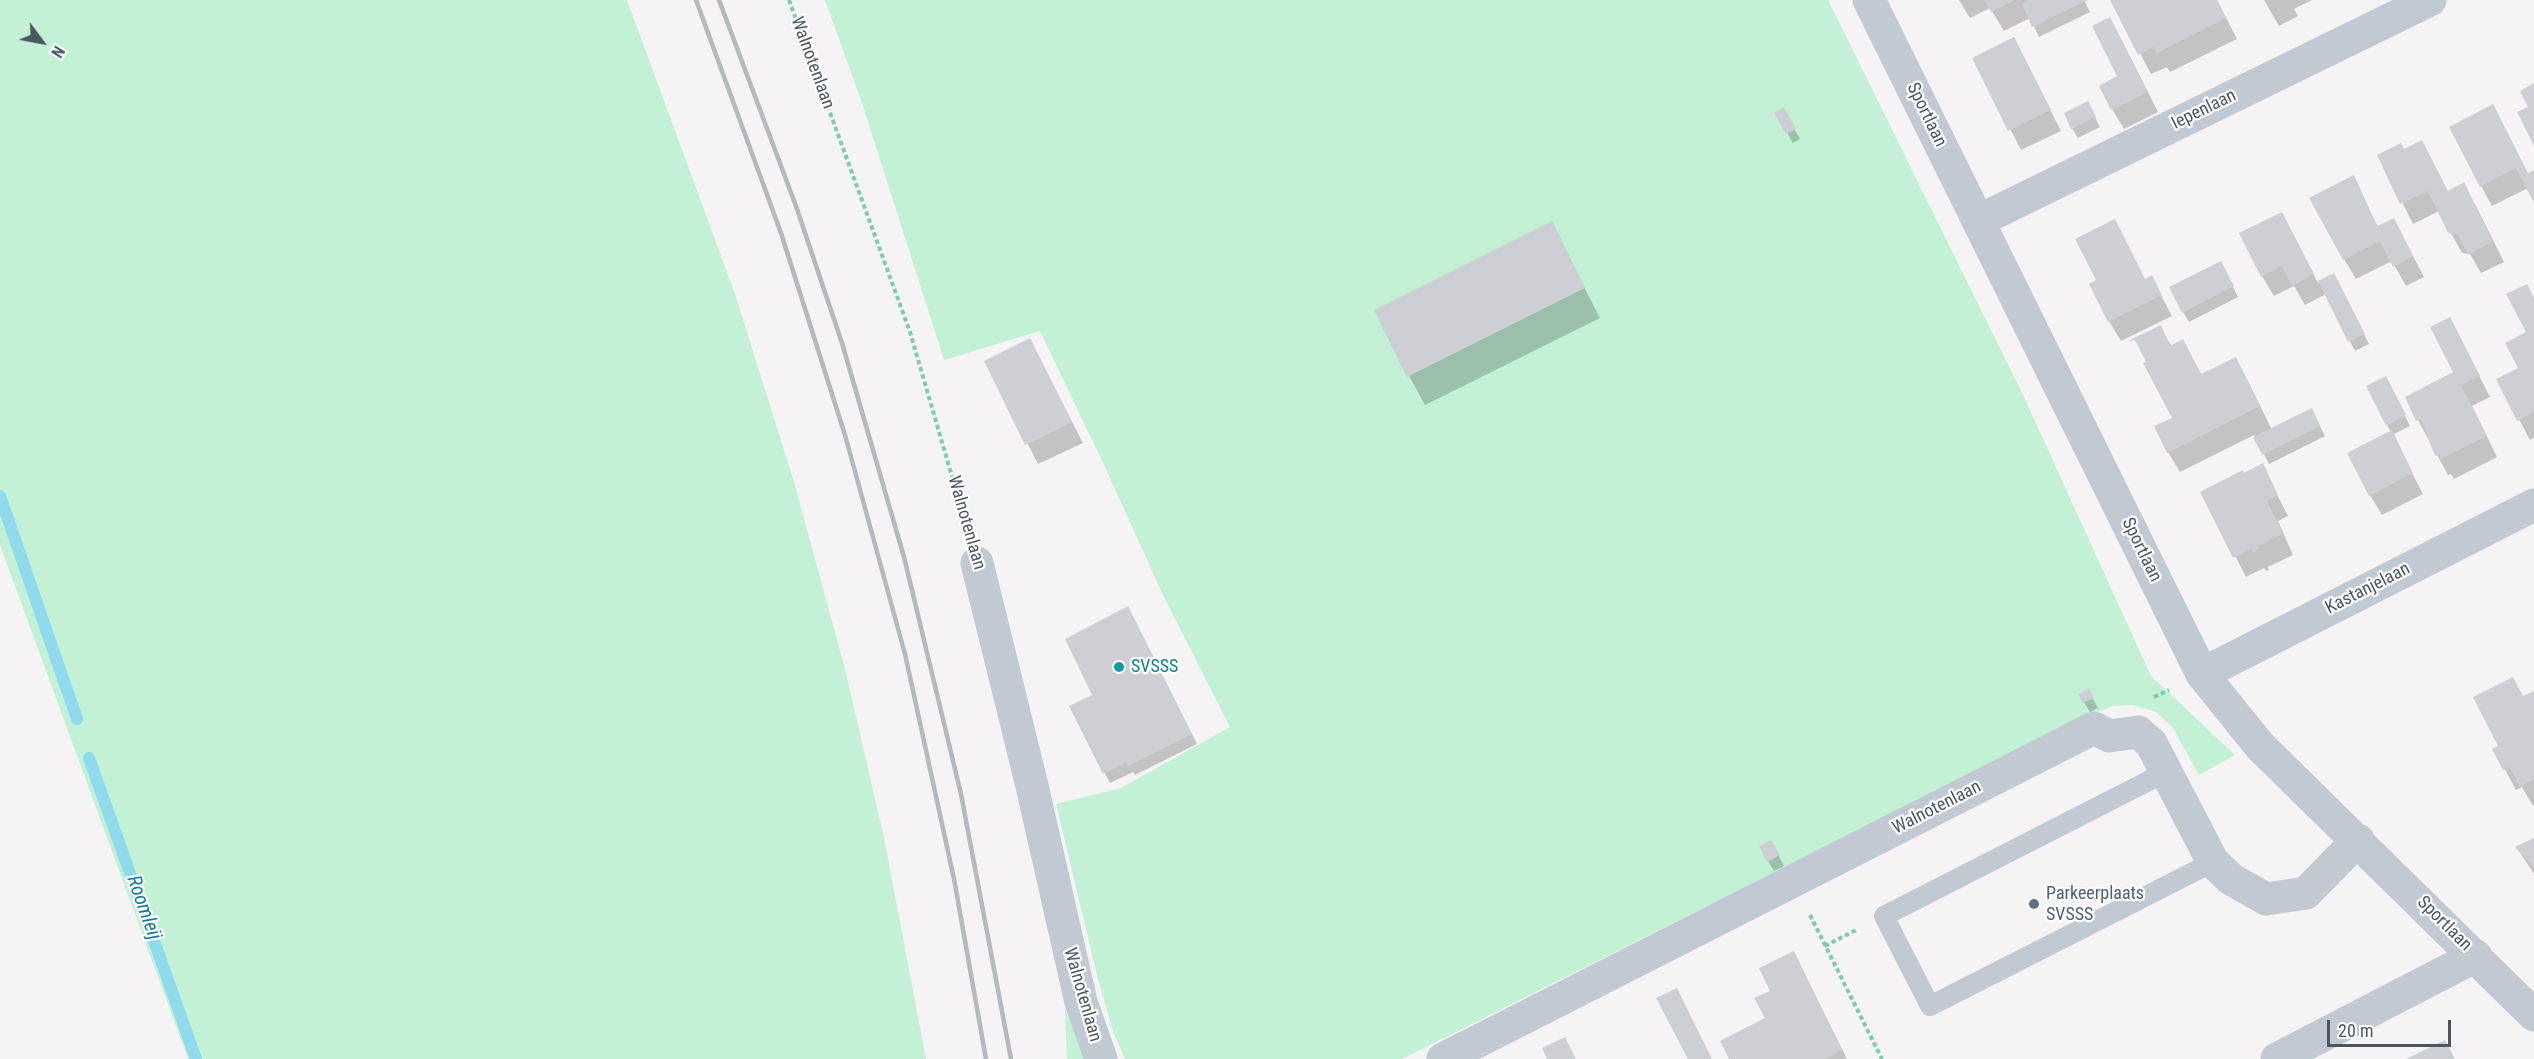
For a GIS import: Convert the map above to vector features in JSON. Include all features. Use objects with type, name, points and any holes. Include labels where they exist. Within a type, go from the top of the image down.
[{"type":"street","name":"Sportlaan","points":[[1869,0],[2202,674],[2260,746],[2534,1015]]},
{"type":"street","name":"Iepenlaan","points":[[1978,221],[2430,0]]},
{"type":"street","name":"Kastanjelaan","points":[[2202,674],[2534,505]]},
{"type":"street","name":"Walnotenlaan","points":[[977,563],[1032,786],[1081,1002],[1101,1059]]},
{"type":"street","name":"Walnotenlaan","points":[[1443,1059],[2094,728],[2109,736],[2138,732],[2151,743],[2213,862],[2231,879],[2266,899],[2306,893],[2358,840]]},
{"type":"street","points":[[2277,1059],[2476,956]]},
{"type":"lane","points":[[2166,772],[1884,916],[1930,1006],[2213,862]]},
{"type":"path","name":"Walnotenlaan","points":[[789,0],[910,332],[977,563]]},
{"type":"path","points":[[1792,880],[1882,1059]]},
{"type":"green space","points":[[0,0],[627,0],[735,294],[794,482],[845,669],[884,838],[926,1059],[188,1059],[0,545]]},
{"type":"green space","points":[[825,0],[1828,0],[2024,397],[2151,676],[2235,755],[2199,775],[2173,728],[2156,712],[2133,705],[2112,706],[2038,740],[1402,1059],[1125,1059],[1114,1034],[1098,979],[1056,804],[1121,788],[1230,727],[1163,595],[1040,331],[944,360],[862,103]]},
{"type":"green space","points":[[1065,1009],[1086,1059],[1067,1059]]},
{"type":"building","points":[[1985,0],[2015,0],[1991,12]]},
{"type":"building","points":[[2029,0],[2088,0],[2032,27],[2022,4]]},
{"type":"building","points":[[2110,0],[2217,0],[2226,18],[2157,53],[2154,47],[2138,55]]},
{"type":"building","points":[[2110,17],[2148,92],[2111,110],[2099,86],[2117,76],[2092,26]]},
{"type":"building","points":[[2014,37],[2051,110],[2008,131],[1972,58]]},
{"type":"building","points":[[2534,83],[2534,146],[2517,112],[2528,107],[2520,91]]},
{"type":"building","points":[[2088,101],[2096,117],[2071,129],[2064,113]]},
{"type":"building","points":[[2493,104],[2528,173],[2534,170],[2534,203],[2516,168],[2480,187],[2449,127]]},
{"type":"building","points":[[1784,107],[1796,129],[1786,134],[1774,113]]},
{"type":"building","points":[[2422,140],[2448,191],[2464,182],[2493,242],[2468,254],[2458,235],[2448,233],[2428,191],[2400,204],[2377,155],[2401,143],[2404,149]]},
{"type":"building","points":[[2354,175],[2377,226],[2394,218],[2413,256],[2393,267],[2380,241],[2343,260],[2309,198]]},
{"type":"building","points":[[2282,212],[2314,274],[2292,286],[2282,266],[2261,277],[2239,233]]},
{"type":"building","points":[[2115,219],[2145,279],[2152,275],[2162,295],[2108,322],[2089,284],[2096,280],[2075,239]]},
{"type":"building","points":[[1552,221],[1585,288],[1407,377],[1374,310]]},
{"type":"building","points":[[2221,261],[2234,286],[2182,313],[2169,287]]},
{"type":"building","points":[[2334,273],[2365,334],[2348,342],[2318,281]]},
{"type":"building","points":[[2527,284],[2534,298],[2534,412],[2517,421],[2496,379],[2518,368],[2505,343],[2526,332],[2506,294]]},
{"type":"building","points":[[2450,317],[2480,376],[2461,385],[2487,436],[2441,459],[2439,454],[2435,456],[2421,419],[2416,421],[2405,397],[2453,372],[2430,327]]},
{"type":"building","points":[[2161,325],[2170,346],[2183,339],[2201,374],[2236,357],[2260,406],[2167,453],[2154,426],[2172,418],[2143,363],[2146,362],[2135,340],[2128,341]]},
{"type":"building","points":[[1030,338],[1072,422],[1025,445],[984,361]]},
{"type":"building","points":[[2386,376],[2406,415],[2386,426],[2366,386]]},
{"type":"building","points":[[2312,408],[2320,426],[2262,455],[2253,437]]},
{"type":"building","points":[[2392,430],[2413,473],[2369,496],[2347,453]]},
{"type":"building","points":[[2263,463],[2278,495],[2267,501],[2283,534],[2258,546],[2259,549],[2253,552],[2252,549],[2233,558],[2200,492],[2243,470],[2244,473]]},
{"type":"building","name":"SVSSS","points":[[1128,606],[1192,734],[1128,766],[1126,762],[1103,774],[1069,706],[1092,695],[1065,639]]},
{"type":"building","points":[[2513,677],[2523,696],[2534,691],[2534,779],[2520,787],[2510,767],[2503,770],[2492,749],[2498,746],[2473,697]]},
{"type":"building","points":[[2089,688],[2094,698],[2083,703],[2078,694]]},
{"type":"building","points":[[2534,838],[2534,867],[2515,847]]},
{"type":"building","points":[[1771,840],[1780,855],[1767,862],[1759,846]]},
{"type":"building","points":[[1794,951],[1842,1050],[1824,1059],[1729,1059],[1720,1041],[1765,1018],[1754,998],[1770,991],[1759,968]]},
{"type":"building","points":[[1677,988],[1712,1059],[1688,1059],[1656,998]]},
{"type":"building","points":[[1565,1037],[1576,1059],[1547,1059],[1542,1048]]},
{"type":"building","points":[[2445,1040],[2455,1059],[2406,1059]]},
{"type":"waterway","name":"Roomleij","points":[[0,496],[77,719]]},
{"type":"waterway","name":"Roomleij","points":[[89,758],[196,1059]]},
{"type":"railway","points":[[696,0],[781,233],[845,435],[905,654],[954,879],[986,1059]]},
{"type":"railway","points":[[719,0],[796,206],[842,343],[904,557],[961,794],[1011,1059]]},
{"type":"place","name":"SVSSS","points":[[1119,667]]},
{"type":"place","name":"Parkeerplaats SVSSS","points":[[2034,904]]}]
